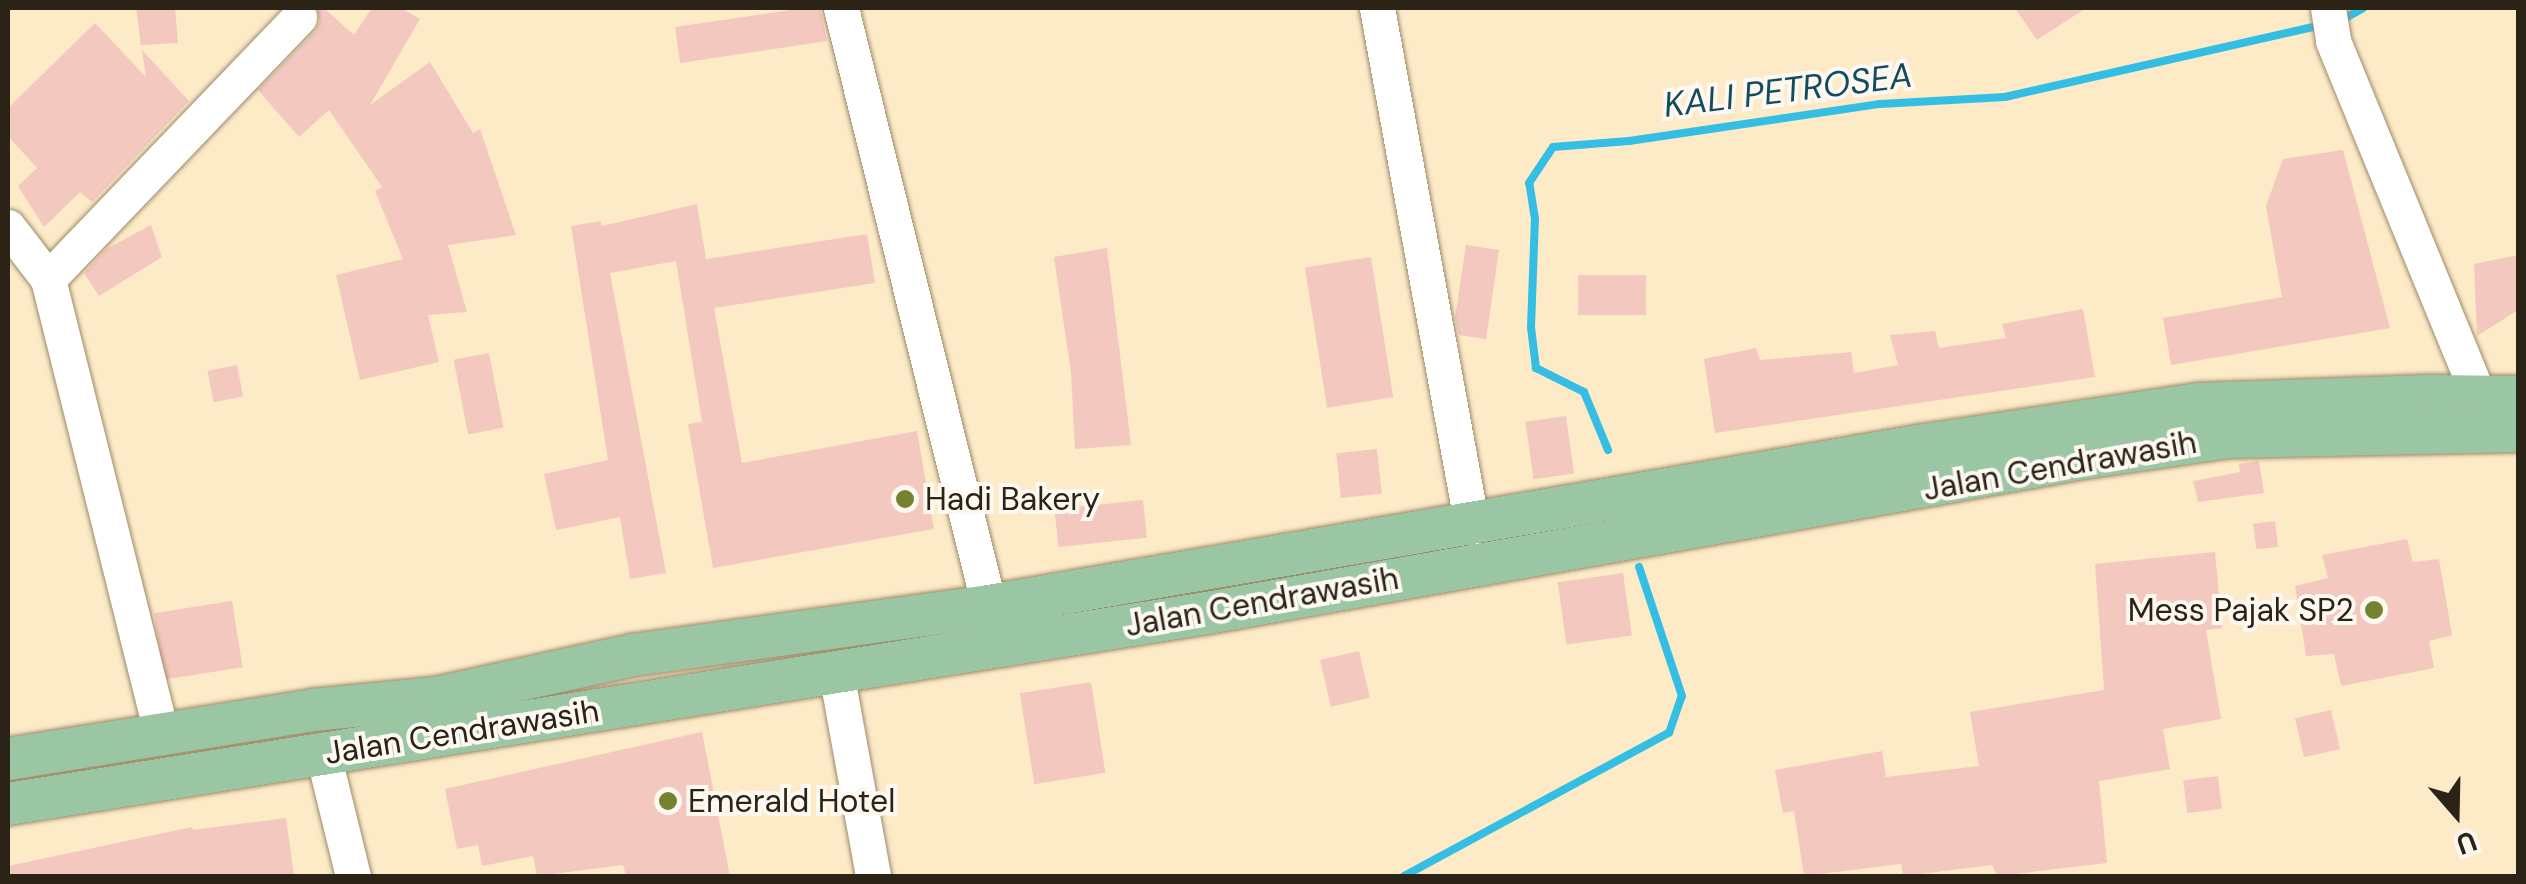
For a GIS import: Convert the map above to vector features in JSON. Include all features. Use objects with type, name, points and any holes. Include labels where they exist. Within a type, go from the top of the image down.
[{"type":"main road","name":"Jalan Cendrawasih","points":[[8,759],[314,710],[436,698],[633,655],[990,606],[1472,526],[1918,446],[2199,404],[2499,397]]},
{"type":"main road","name":"Jalan Cendrawasih","points":[[8,804],[1252,605],[2119,453],[2228,437],[2518,431]]},
{"type":"street","points":[[841,8],[990,606]]},
{"type":"street","points":[[1377,8],[1472,526]]},
{"type":"street","points":[[48,279],[279,20]]},
{"type":"street","points":[[2331,24],[2499,397]]},
{"type":"street","points":[[8,227],[48,279],[162,734]]},
{"type":"street","points":[[836,672],[873,876]]},
{"type":"street","points":[[324,754],[354,876]]},
{"type":"building","points":[[136,8],[175,8],[178,43],[141,45]]},
{"type":"building","points":[[317,8],[324,8],[354,35],[372,8],[401,8],[420,19],[370,105],[430,62],[473,133],[480,129],[516,235],[448,245],[467,312],[428,315],[439,362],[360,380],[336,275],[403,259],[375,191],[382,187],[329,110],[299,137],[258,90],[315,31],[320,21]]},
{"type":"building","points":[[820,8],[827,41],[680,63],[675,27]]},
{"type":"building","points":[[2015,8],[2086,8],[2037,40]]},
{"type":"building","points":[[95,23],[146,77],[142,50],[189,101],[92,202],[80,192],[44,227],[18,186],[37,168],[8,136],[8,108]]},
{"type":"building","points":[[2343,150],[2390,328],[2171,365],[2163,318],[2282,297],[2266,206],[2283,159]]},
{"type":"building","points":[[697,204],[706,259],[867,234],[875,283],[714,308],[742,463],[917,431],[934,529],[713,568],[688,424],[702,422],[676,261],[610,273],[666,573],[630,579],[620,517],[556,530],[544,474],[608,460],[571,226],[601,221],[602,226]]},
{"type":"building","points":[[151,225],[162,257],[99,296],[84,273],[106,249]]},
{"type":"building","points":[[1466,245],[1499,250],[1486,339],[1459,335],[1455,318]]},
{"type":"building","points":[[1107,248],[1131,445],[1075,449],[1071,373],[1054,257]]},
{"type":"building","points":[[2518,255],[2518,310],[2477,336],[2474,264]]},
{"type":"building","points":[[1371,257],[1393,397],[1327,408],[1305,267]]},
{"type":"building","points":[[1578,275],[1646,275],[1646,315],[1578,315]]},
{"type":"building","points":[[2083,309],[2095,377],[1715,433],[1704,359],[1756,348],[1760,360],[1851,352],[1854,373],[1898,365],[1890,335],[1935,331],[1939,348],[2006,338],[2002,324]]},
{"type":"building","points":[[489,353],[504,428],[468,434],[454,360]]},
{"type":"building","points":[[237,365],[243,396],[214,402],[208,371]]},
{"type":"building","points":[[1566,416],[1574,473],[1533,479],[1525,422]]},
{"type":"building","points":[[1377,449],[1382,494],[1341,498],[1336,453]]},
{"type":"building","points":[[2259,461],[2264,493],[2198,502],[2193,481],[2240,472],[2239,464]]},
{"type":"building","points":[[1143,500],[1147,538],[1058,547],[1054,509]]},
{"type":"building","points":[[2275,521],[2278,547],[2256,549],[2253,524]]},
{"type":"building","name":"Mess Pajak SP2","points":[[2407,539],[2413,562],[2439,559],[2452,635],[2429,641],[2434,668],[2341,686],[2334,654],[2306,656],[2295,586],[2328,578],[2322,555]]},
{"type":"building","points":[[2215,552],[2222,628],[2206,630],[2221,719],[2163,729],[2170,769],[2099,781],[2107,863],[1997,876],[1992,865],[1903,876],[1901,864],[1804,876],[1794,811],[1783,813],[1775,770],[1882,751],[1886,777],[1979,766],[1970,712],[2104,690],[2095,564]]},
{"type":"building","points":[[1623,573],[1632,635],[1566,645],[1558,582]]},
{"type":"building","points":[[232,601],[242,667],[164,680],[154,613]]},
{"type":"building","points":[[1359,651],[1370,698],[1331,707],[1320,660]]},
{"type":"building","points":[[1091,682],[1105,773],[1034,784],[1020,693]]},
{"type":"building","points":[[2331,710],[2340,749],[2304,757],[2295,718]]},
{"type":"building","points":[[702,732],[730,876],[626,876],[623,865],[537,876],[533,856],[482,866],[478,845],[457,849],[445,789]]},
{"type":"building","points":[[2218,776],[2222,809],[2187,813],[2183,780]]},
{"type":"building","points":[[286,818],[294,876],[8,876],[8,866],[192,827],[193,830]]},
{"type":"waterway","name":"KALI PETROSEA","points":[[2340,21],[2363,8]]},
{"type":"waterway","name":"KALI PETROSEA","points":[[1608,450],[1584,392],[1536,368],[1531,327],[1535,219],[1529,183],[1553,147],[1629,141],[1880,104],[2005,97],[2322,25]]},
{"type":"waterway","name":"KALI PETROSEA","points":[[1404,876],[1669,733],[1682,696],[1639,567]]},
{"type":"place","name":"Hadi Bakery","points":[[905,499]]},
{"type":"place","name":"Mess Pajak SP2","points":[[2374,610]]},
{"type":"place","name":"Emerald Hotel","points":[[668,801]]}]
